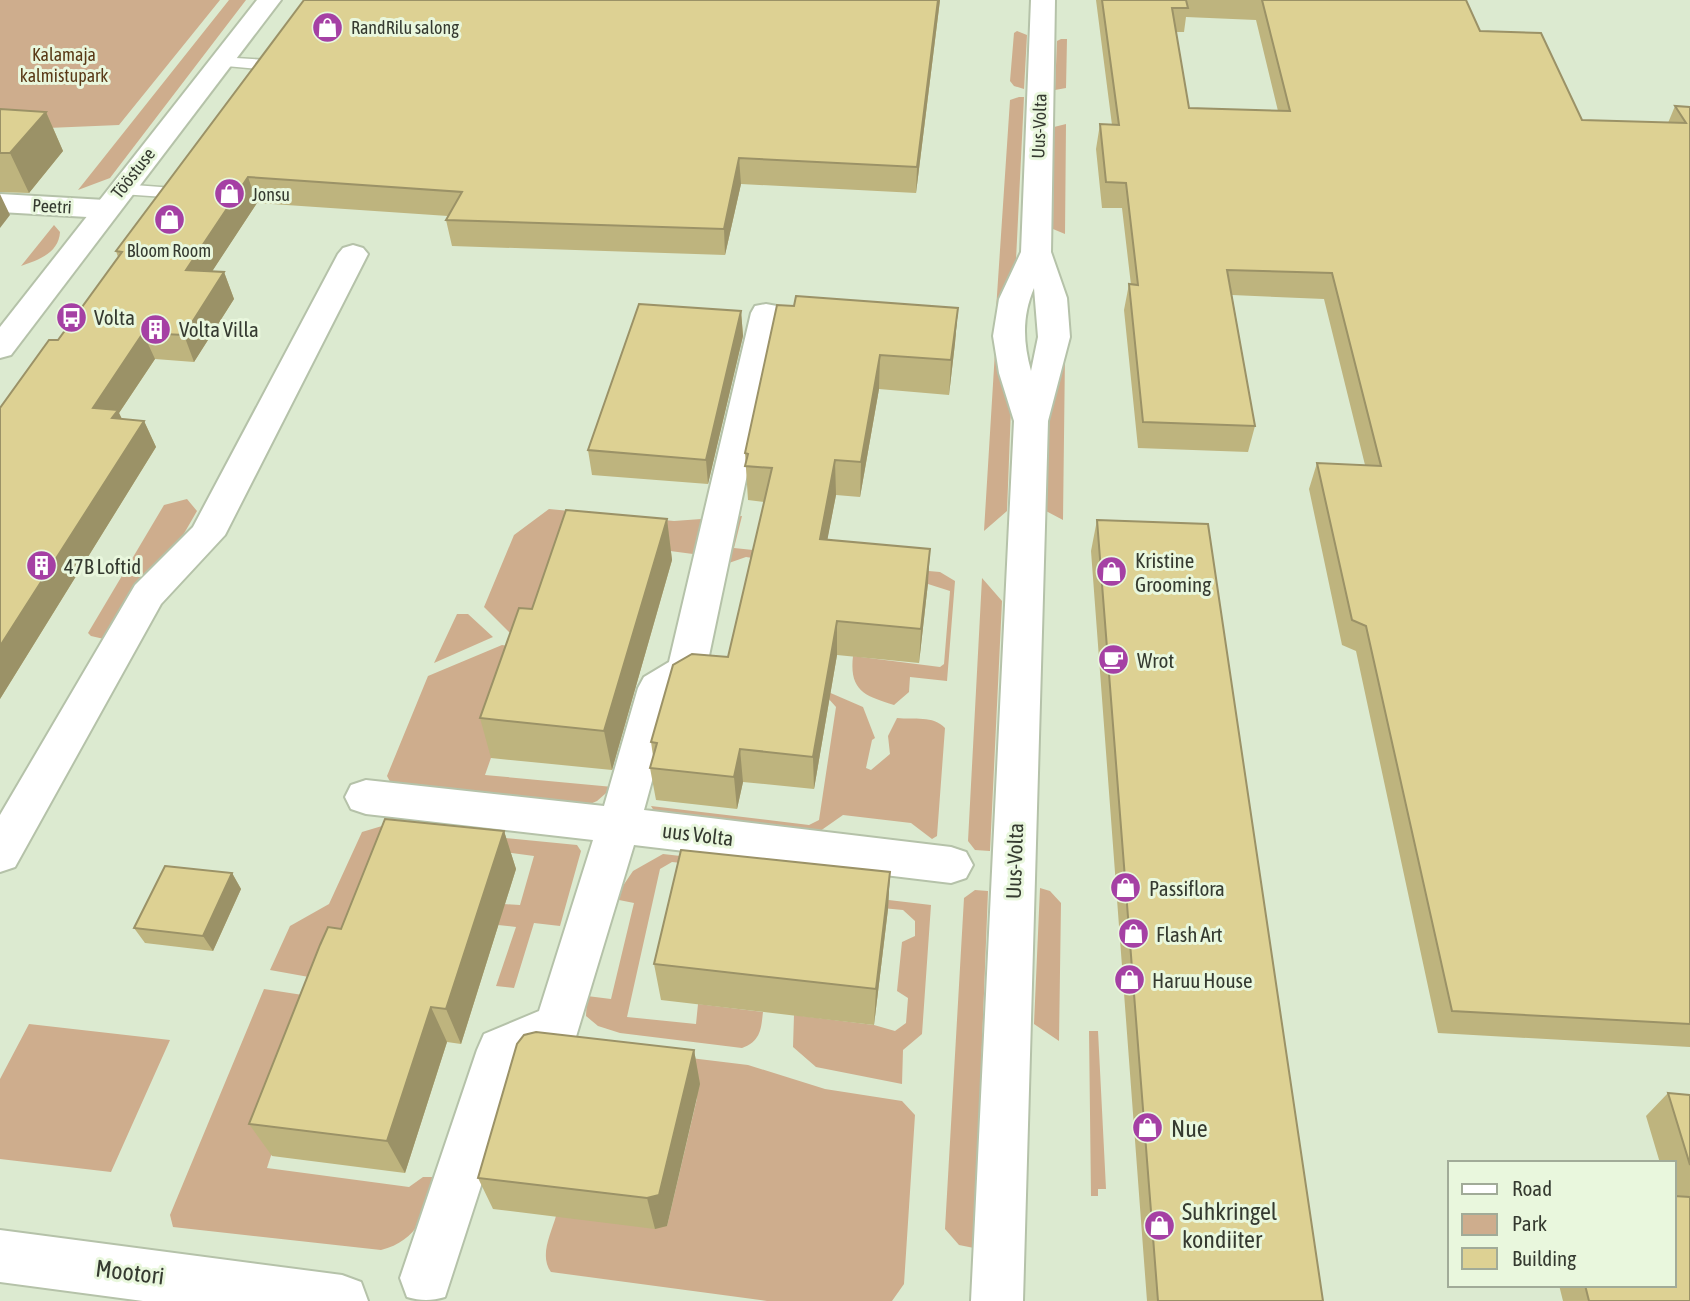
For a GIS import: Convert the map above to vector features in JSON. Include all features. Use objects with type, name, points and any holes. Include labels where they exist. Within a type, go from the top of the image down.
[{"type":"street","name":"Tööstuse","points":[[0,348],[269,0]]},
{"type":"street","name":"Uus-Volta","points":[[1031,421],[1007,335],[1009,306],[1035,252],[1043,0]]},
{"type":"street","name":"Peetri","points":[[0,203],[113,199]]},
{"type":"street","name":"Uus-Volta","points":[[997,1301],[1031,421],[1048,369],[1057,329],[1048,280],[1035,252]]},
{"type":"street","points":[[0,854],[148,595],[206,535],[353,254]]},
{"type":"street","points":[[426,1278],[501,1050],[558,1025],[620,824],[658,688],[687,670],[766,313]]},
{"type":"street","name":"uus Volta","points":[[366,797],[620,824],[951,865]]},
{"type":"street","name":"Mootori","points":[[0,1256],[342,1301]]},
{"type":"lane","points":[[220,62],[268,65],[246,97]]},
{"type":"lane","points":[[113,199],[179,193],[194,172]]},
{"type":"green space","name":"Kalamaja kalmistupark","points":[[0,0],[220,0],[119,125],[0,130]]},
{"type":"green space","points":[[229,0],[246,0],[110,178],[78,190]]},
{"type":"green space","points":[[1017,31],[1027,35],[1024,89],[1014,86],[1010,81],[1014,33]]},
{"type":"green space","points":[[1067,39],[1066,88],[1055,90],[1057,41]]},
{"type":"green space","points":[[1024,97],[1016,260],[996,310],[1010,100]]},
{"type":"green space","points":[[1066,124],[1065,234],[1053,229],[1054,127]]},
{"type":"green space","points":[[54,225],[60,232],[52,250],[21,266]]},
{"type":"green space","points":[[996,335],[1011,408],[1007,511],[984,531]]},
{"type":"green space","points":[[1065,354],[1063,520],[1046,511],[1048,410]]},
{"type":"green space","points":[[187,499],[197,511],[182,537],[137,586],[104,639],[91,636],[88,633],[164,505]]},
{"type":"green space","points":[[549,509],[674,521],[742,516],[734,548],[753,550],[760,556],[940,572],[955,581],[947,681],[910,677],[909,692],[894,705],[861,690],[852,668],[853,656],[940,667],[944,664],[950,591],[928,584],[746,557],[726,564],[735,524],[701,521],[693,554],[655,549],[533,634],[509,632],[484,607],[514,535]]},
{"type":"green space","points":[[982,578],[1002,601],[990,851],[975,850],[968,841]]},
{"type":"green space","points":[[457,614],[468,614],[493,637],[434,663]]},
{"type":"green space","points":[[502,645],[529,649],[485,775],[613,787],[597,801],[581,808],[395,791],[387,776],[428,676]]},
{"type":"green space","points":[[819,688],[863,707],[875,738],[872,740],[866,768],[871,770],[890,754],[888,736],[897,718],[935,721],[945,728],[937,836],[932,839],[911,823],[843,815],[813,836],[657,816],[651,806],[809,825],[819,820],[836,707]]},
{"type":"green space","points":[[382,826],[577,845],[581,851],[560,926],[534,923],[514,988],[496,986],[516,927],[498,925],[504,904],[520,905],[534,856],[466,847],[320,979],[270,970],[290,926],[329,904],[362,832]]},
{"type":"green space","points":[[663,854],[813,871],[812,891],[931,905],[922,1034],[903,1050],[902,1084],[816,1067],[793,1047],[794,1015],[874,1025],[895,1031],[906,1023],[908,998],[897,991],[902,942],[915,936],[915,921],[903,910],[829,903],[739,869],[672,862],[660,869],[627,1017],[696,1024],[698,1004],[763,1012],[760,1029],[753,1042],[742,1048],[620,1033],[598,1026],[586,1016],[587,996],[611,999],[634,903],[614,899],[633,871]]},
{"type":"green space","points":[[1040,888],[1050,891],[1061,903],[1059,1041],[1034,1024]]},
{"type":"green space","points":[[975,890],[988,891],[974,1248],[959,1245],[945,1229],[964,898]]},
{"type":"green space","points":[[264,989],[322,998],[267,1168],[409,1187],[423,1177],[436,1177],[425,1213],[419,1223],[413,1232],[394,1246],[381,1250],[173,1227],[170,1215]]},
{"type":"green space","points":[[29,1024],[170,1040],[111,1172],[0,1159],[0,1079]]},
{"type":"green space","points":[[1089,1031],[1098,1031],[1106,1189],[1098,1189],[1098,1196],[1091,1196]]},
{"type":"green space","points":[[559,1042],[748,1065],[825,1089],[902,1101],[915,1115],[904,1284],[892,1301],[767,1301],[551,1272],[546,1252],[556,1216],[667,1226],[697,1098],[695,1088]]},
{"type":"building","points":[[304,0],[938,0],[917,167],[739,158],[724,229],[446,220],[462,192],[248,177],[186,270],[224,272],[184,335],[143,333],[93,408],[118,410],[112,418],[144,421],[0,646],[0,408],[49,340],[58,340],[122,252],[116,251]]},
{"type":"building","points":[[1102,0],[1186,0],[1188,8],[1172,8],[1189,108],[1290,111],[1262,0],[1466,0],[1480,31],[1541,33],[1582,120],[1686,123],[1675,106],[1690,107],[1690,1024],[1452,1011],[1366,626],[1352,620],[1317,463],[1381,466],[1332,273],[1227,270],[1255,426],[1143,422],[1129,284],[1138,285],[1126,183],[1106,182],[1100,124],[1119,125]]},
{"type":"building","points":[[0,109],[46,112],[10,153],[0,153]]},
{"type":"building","points":[[796,296],[958,308],[951,360],[880,355],[861,462],[835,460],[820,539],[930,549],[921,629],[837,621],[813,757],[740,749],[734,777],[650,768],[657,743],[651,742],[673,665],[692,654],[728,657],[772,468],[745,466],[748,454],[745,453],[777,305],[794,306]]},
{"type":"building","points":[[639,304],[741,311],[706,460],[588,450]]},
{"type":"building","points":[[566,510],[667,519],[604,731],[480,718],[519,608],[532,609]]},
{"type":"building","points":[[1097,520],[1208,524],[1323,1301],[1158,1301]]},
{"type":"building","points":[[385,819],[504,831],[446,1009],[431,1007],[387,1141],[249,1124],[328,927],[341,929]]},
{"type":"building","points":[[681,850],[890,872],[876,989],[654,964]]},
{"type":"building","points":[[165,866],[232,873],[203,936],[134,928]]},
{"type":"building","points":[[536,1032],[694,1050],[659,1195],[647,1198],[478,1178],[517,1044],[524,1035]]},
{"type":"building","points":[[1668,1093],[1690,1095],[1690,1165]]},
{"type":"building","points":[[1676,1196],[1690,1197],[1690,1301],[1589,1301],[1586,1287],[1676,1287]]},
{"type":"place","name":"RandRilu salong","points":[[328,27]]},
{"type":"place","name":"Jonsu","points":[[229,194]]},
{"type":"place","name":"Bloom Room","points":[[169,220]]},
{"type":"place","name":"Volta","points":[[71,317]]},
{"type":"place","name":"Volta Villa","points":[[156,329]]},
{"type":"place","name":"47B Loftid","points":[[41,566]]},
{"type":"place","name":"Kristine Grooming","points":[[1112,572]]},
{"type":"place","name":"Wrot","points":[[1114,660]]},
{"type":"place","name":"Passiflora","points":[[1126,888]]},
{"type":"place","name":"Flash Art","points":[[1133,934]]},
{"type":"place","name":"Haruu House","points":[[1129,980]]},
{"type":"place","name":"Nue","points":[[1148,1128]]},
{"type":"place","name":"Suhkringel kondiiter","points":[[1159,1225]]}]
